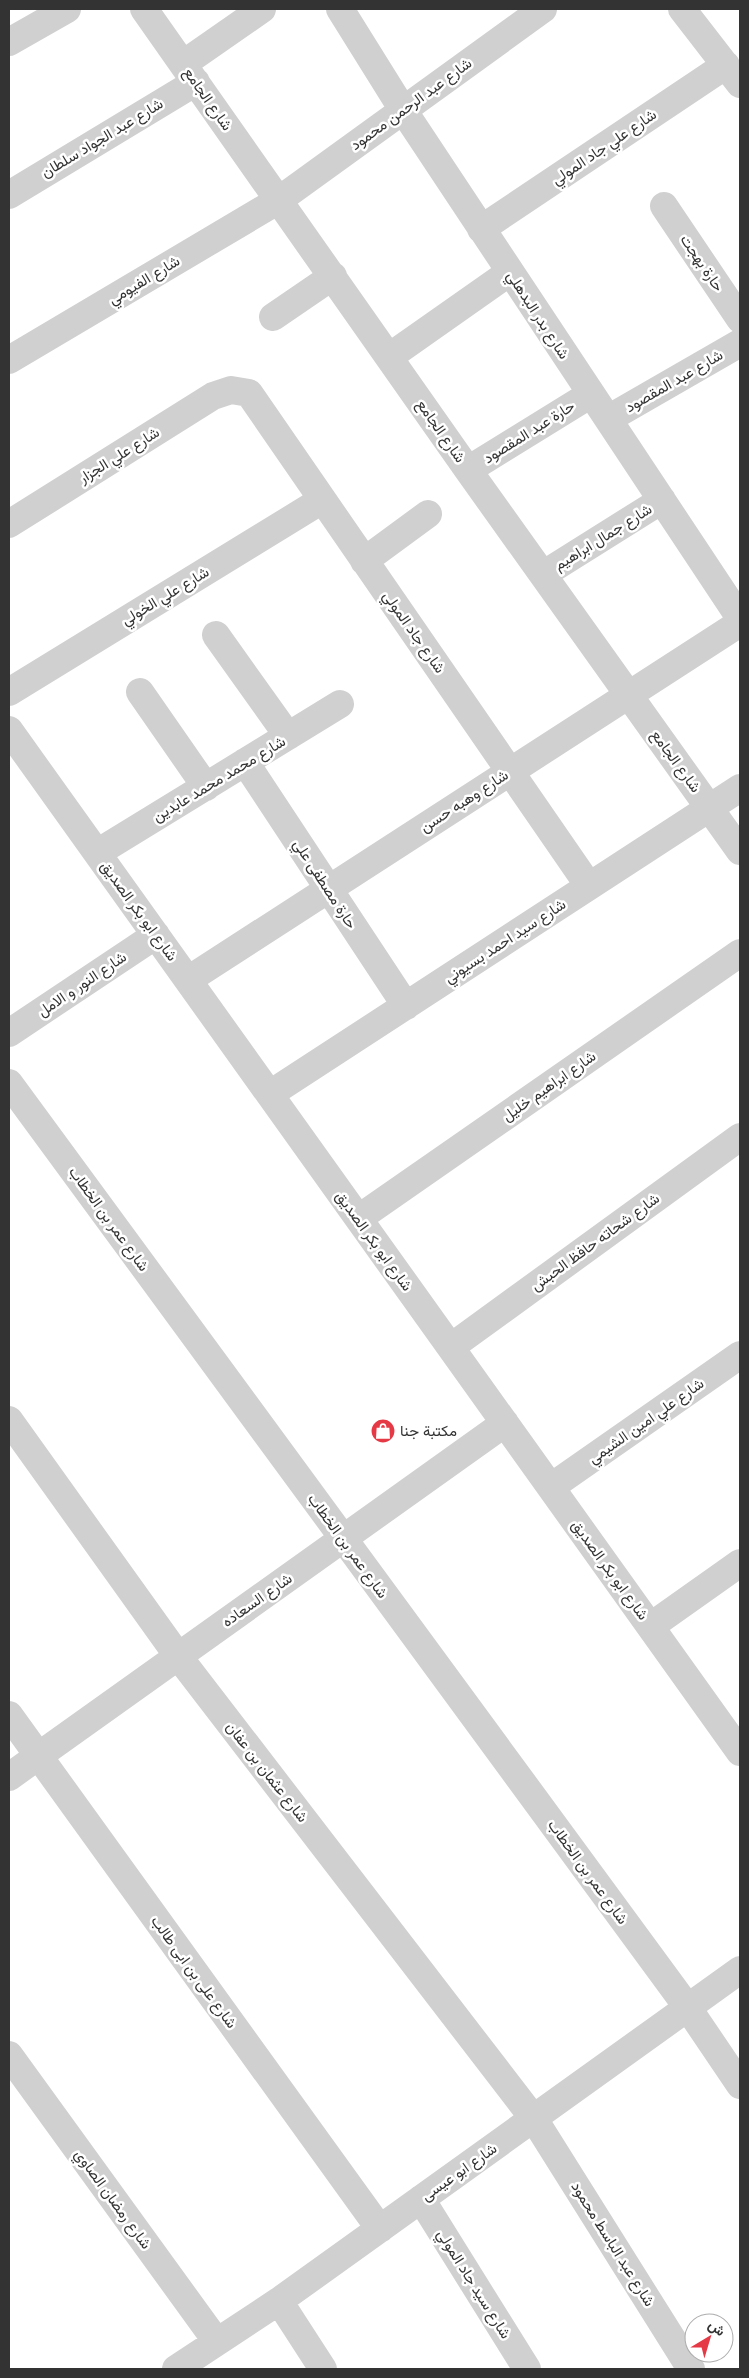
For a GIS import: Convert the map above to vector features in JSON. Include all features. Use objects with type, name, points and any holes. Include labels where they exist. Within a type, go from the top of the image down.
[{"type":"street","points":[[9,42],[67,9]]},
{"type":"street","name":"شارع الجامع","points":[[144,9],[468,470],[740,851]]},
{"type":"street","name":"شارع عبد الجواد سلطان","points":[[9,195],[190,73],[262,9]]},
{"type":"street","name":"شارع بدر البدهلي","points":[[340,9],[481,229],[740,618]]},
{"type":"street","name":"شارع عبد الرحمن محمود","points":[[279,200],[543,9]]},
{"type":"street","points":[[682,9],[733,75]]},
{"type":"street","name":"شارع علي جاد المولي","points":[[481,229],[733,75]]},
{"type":"street","name":"شارع الفيومي","points":[[9,360],[279,200]]},
{"type":"street","name":"حارة بهجت","points":[[664,206],[740,319]]},
{"type":"street","points":[[390,357],[510,272]]},
{"type":"street","points":[[273,316],[333,276]]},
{"type":"street","name":"شارع عبد المقصود","points":[[608,419],[740,343]]},
{"type":"street","name":"شارع جاد المولي","points":[[231,390],[249,394],[589,886]]},
{"type":"street","name":"شارع علي الجزار","points":[[9,524],[213,396],[231,390]]},
{"type":"street","name":"حارة عبد المقصود","points":[[468,470],[591,394]]},
{"type":"street","name":"شارع علي الخولي","points":[[9,692],[322,500]]},
{"type":"street","name":"شارع جمال ابراهيم","points":[[544,574],[662,500]]},
{"type":"street","points":[[364,561],[428,514]]},
{"type":"street","name":"شارع وهبه حسن","points":[[188,980],[740,623]]},
{"type":"street","points":[[216,635],[288,736]]},
{"type":"street","points":[[140,692],[206,787]]},
{"type":"street","name":"شارع محمد محمد عابدين","points":[[97,853],[340,704]]},
{"type":"street","name":"شارع ابو بكر الصديق","points":[[9,730],[740,1752]]},
{"type":"street","name":"حارة مصطفى علي","points":[[245,762],[406,1006]]},
{"type":"street","name":"شارع سيد احمد بسيوني","points":[[270,1094],[740,788]]},
{"type":"street","name":"شارع النور و الامل","points":[[9,1033],[156,935]]},
{"type":"street","name":"شارع ابراهيم خليل","points":[[359,1218],[740,953]]},
{"type":"street","name":"شارع عمر بن الخطاب","points":[[9,1083],[688,2008],[740,2085]]},
{"type":"street","name":"شارع شحاته حافظ الحبش","points":[[450,1347],[740,1137]]},
{"type":"street","name":"شارع علي امين الشيمي","points":[[551,1487],[740,1356]]},
{"type":"street","name":"شارع عثمان بن عفان","points":[[9,1420],[178,1656],[534,2119]]},
{"type":"street","name":"شارع السعاده","points":[[9,1777],[505,1423]]},
{"type":"street","points":[[651,1626],[740,1563]]},
{"type":"street","name":"شارع على بن ابى طالب","points":[[9,1715],[380,2229]]},
{"type":"street","name":"شارع ابو عيسى","points":[[176,2369],[279,2301],[740,1970]]},
{"type":"street","name":"شارع رمضان الصاوي","points":[[9,2055],[217,2342]]},
{"type":"street","name":"شارع عبد الباسط محمود","points":[[534,2119],[692,2369]]},
{"type":"street","name":"شارع سيد جاد المولي","points":[[421,2199],[527,2369]]},
{"type":"street","points":[[279,2301],[323,2369]]},
{"type":"place","name":"مكتبة جنا","points":[[383,1431]]}]
